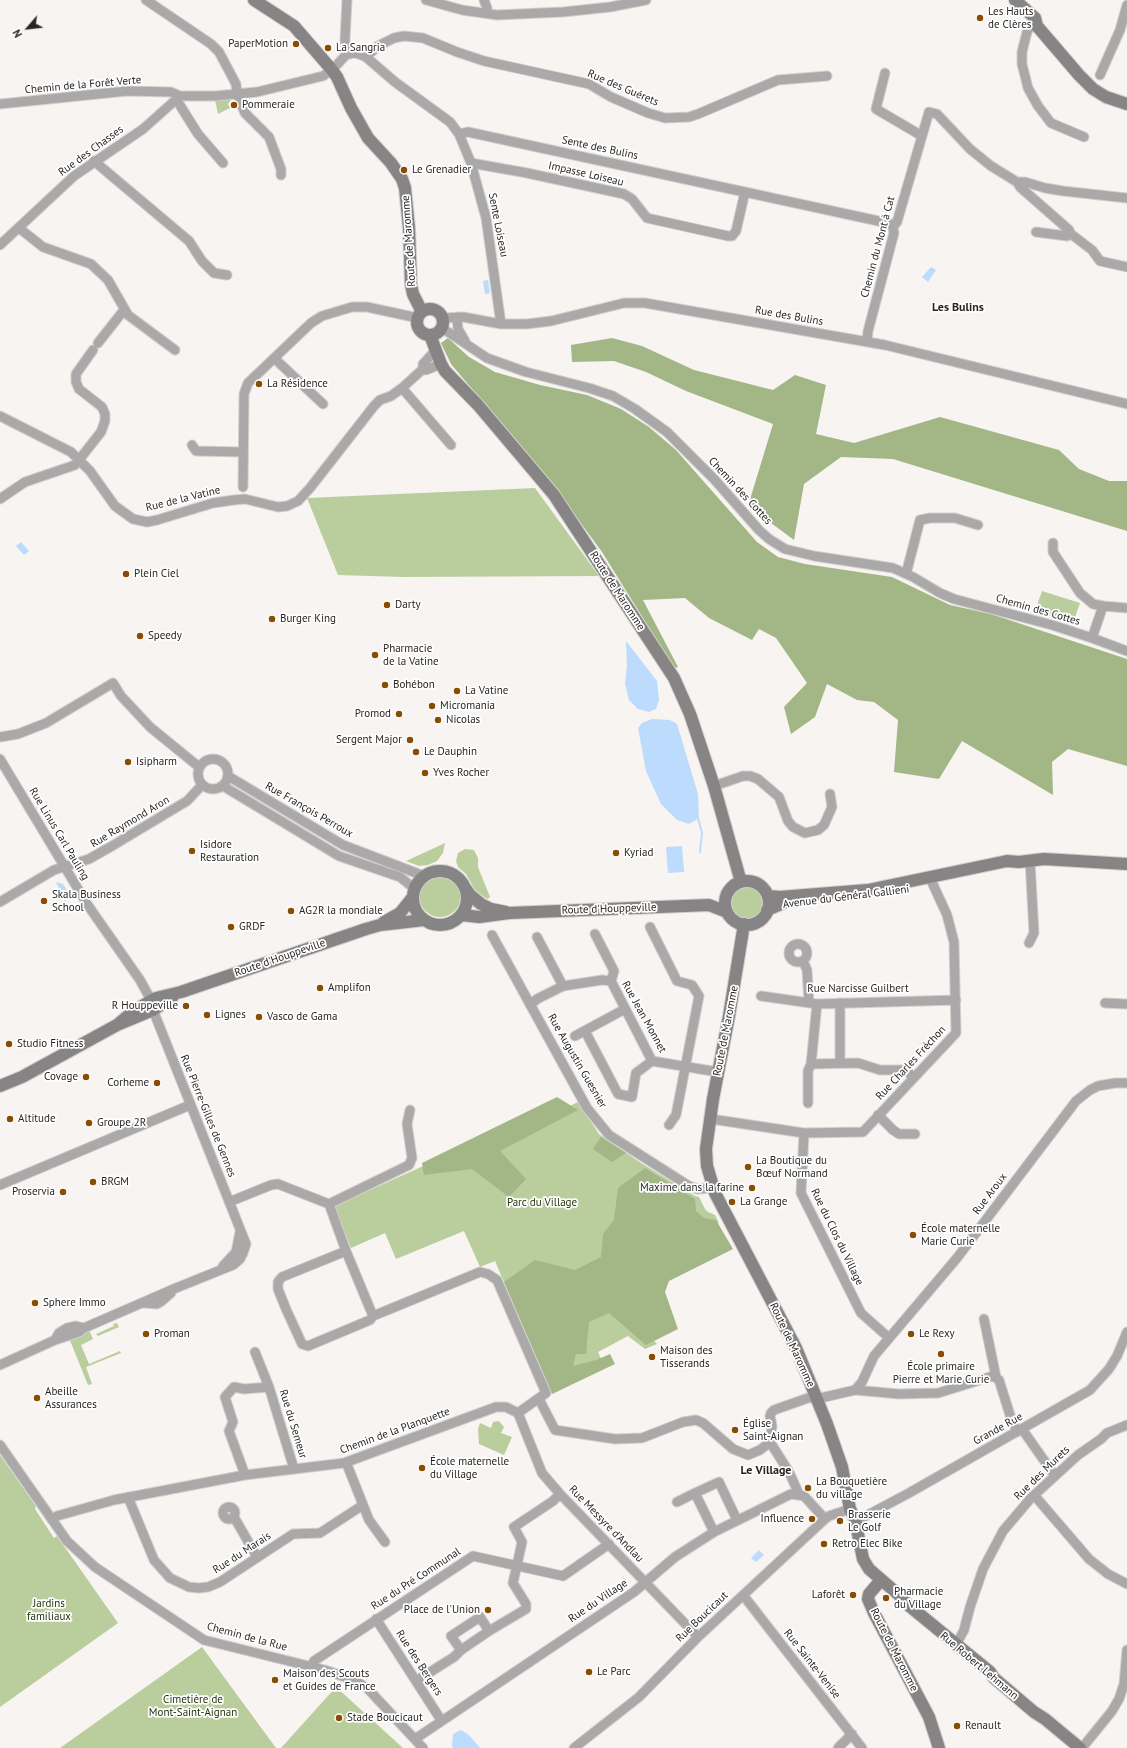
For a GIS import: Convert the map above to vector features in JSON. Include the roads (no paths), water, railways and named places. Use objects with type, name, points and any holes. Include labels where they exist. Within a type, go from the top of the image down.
[{"type":"street","points":[[146,0],[211,44],[219,52],[236,84],[236,94],[245,113],[269,137],[281,170],[281,176]]},
{"type":"street","name":"Route de Maromme","points":[[254,0],[294,26],[332,70],[368,138],[394,166],[402,179],[405,188],[409,228],[410,285],[420,315]]},
{"type":"street","points":[[346,56],[345,39],[347,0]]},
{"type":"street","points":[[426,0],[462,10],[497,15],[549,13],[610,7],[646,0]]},
{"type":"street","points":[[484,0],[486,8],[485,13]]},
{"type":"street","points":[[1006,0],[1034,22]]},
{"type":"street","points":[[1015,0],[1079,76],[1092,89],[1106,97],[1127,104]]},
{"type":"street","points":[[1100,75],[1120,30],[1127,5]]},
{"type":"street","points":[[1034,22],[1027,32],[1022,52],[1022,64],[1028,88],[1038,106],[1051,124],[1084,137]]},
{"type":"street","name":"Rue des Guérets","points":[[366,57],[378,46],[394,38],[404,36],[423,38],[456,52],[484,61],[589,84],[617,100],[648,113],[665,118],[678,118],[693,115],[778,80],[827,76]]},
{"type":"street","points":[[332,70],[346,56],[354,53],[366,57],[395,82],[450,122],[459,134]]},
{"type":"street","name":"Chemin de la Forêt Verte","points":[[0,104],[126,91],[171,92],[178,98],[257,92],[323,76],[332,70]]},
{"type":"street","points":[[885,73],[876,110],[922,136]]},
{"type":"street","points":[[178,98],[198,134],[223,163]]},
{"type":"street","name":"Rue des Chasses","points":[[0,245],[54,194],[94,161],[143,129],[178,98]]},
{"type":"street","name":"Chemin du Mont à Cat","points":[[867,341],[868,331],[894,233],[893,227],[897,222],[929,112],[937,114],[970,149],[991,166],[1017,182]]},
{"type":"street","name":"Sente des Bulins","points":[[459,134],[468,132],[888,223],[893,227]]},
{"type":"street","name":"Sente Loiseau","points":[[459,134],[471,163],[490,236],[501,324]]},
{"type":"street","points":[[94,161],[189,241],[202,261],[214,273],[227,275]]},
{"type":"street","name":"Impasse Loiseau","points":[[471,163],[527,173],[624,194],[632,198],[646,218],[728,236],[732,236],[736,232],[745,192]]},
{"type":"street","points":[[1017,182],[1025,182],[1045,188],[1127,198]]},
{"type":"street","points":[[1017,182],[1020,187],[1069,230],[1071,234],[1092,250],[1100,261],[1127,267]]},
{"type":"street","points":[[19,228],[43,247],[91,264],[108,280],[124,310],[132,318],[175,350]]},
{"type":"street","points":[[1036,232],[1067,236],[1071,234]]},
{"type":"street","name":"Rue des Bulins","points":[[442,323],[457,317],[501,324],[527,324],[551,321],[632,302],[867,341],[1127,404]]},
{"type":"street","points":[[242,494],[245,387],[248,383],[311,323],[322,316],[352,307],[367,307],[420,315]]},
{"type":"street","points":[[428,309],[440,313],[442,323],[436,334],[430,335],[423,333],[417,323],[420,315],[428,309]]},
{"type":"street","points":[[0,499],[25,482],[75,465],[101,432],[105,421],[105,414],[102,406],[79,389],[76,382],[76,374],[95,346],[124,310]]},
{"type":"street","name":"Chemin des Cottes","points":[[457,317],[458,328],[469,345]]},
{"type":"street","name":"Chemin des Cottes","points":[[442,323],[487,358],[526,372],[589,388],[613,396],[635,409],[667,432],[714,480],[759,530],[769,539],[785,549],[814,556],[892,568],[940,593],[954,598],[1092,638],[1127,651]]},
{"type":"street","name":"Route de Maromme","points":[[430,335],[440,364],[451,378],[478,405],[554,495],[663,660],[682,692],[714,786],[741,882]]},
{"type":"street","name":"Rue de la Vatine","points":[[423,369],[423,364],[435,351]]},
{"type":"street","points":[[274,358],[323,404]]},
{"type":"street","name":"Rue de la Vatine","points":[[0,416],[71,452],[90,472],[115,506],[124,514],[140,522],[170,517],[242,494],[278,507],[287,506],[298,500],[310,488],[380,400],[392,396],[423,369],[426,370],[440,364]]},
{"type":"street","points":[[402,388],[451,445]]},
{"type":"street","points":[[192,445],[196,451],[243,452]]},
{"type":"street","points":[[906,574],[920,520],[930,518],[955,518],[978,525]]},
{"type":"street","points":[[1053,543],[1053,552],[1080,593],[1093,604],[1127,608]]},
{"type":"street","points":[[1092,638],[1103,606]]},
{"type":"street","points":[[0,737],[18,734],[46,723],[113,683],[121,696],[150,727],[200,767]]},
{"type":"street","name":"Rue Linus Carl Pauling","points":[[0,759],[87,904],[155,1003]]},
{"type":"street","points":[[217,760],[225,765],[228,776],[223,786],[218,789],[210,790],[202,785],[198,778],[200,767],[206,761],[217,760]]},
{"type":"street","name":"Rue François Perroux","points":[[228,776],[332,840],[424,876]]},
{"type":"street","points":[[714,786],[743,776],[750,776],[758,779],[779,797],[788,820],[793,827],[805,833],[818,830],[824,825],[832,807],[830,794]]},
{"type":"street","name":"Rue Raymond Aron","points":[[0,902],[54,870],[89,859],[124,839],[187,801],[202,785]]},
{"type":"street","points":[[223,786],[339,856],[400,877],[414,893]]},
{"type":"street","points":[[1024,861],[1034,933],[1030,943]]},
{"type":"street","name":"Avenue du Général Gallieni","points":[[768,896],[780,897],[902,887],[1008,868],[1024,861],[1087,861],[1127,864]]},
{"type":"street","points":[[439,871],[447,872],[460,879],[466,889],[467,899],[462,915],[458,919],[447,924],[438,925],[424,920],[417,911],[414,893],[418,882],[424,876],[439,871]]},
{"type":"street","points":[[741,882],[754,882],[765,890],[768,896],[765,915],[756,923],[744,924],[734,920],[727,912],[725,904],[726,895],[732,887],[741,882]]},
{"type":"street","name":"Rue Charles Fréchon","points":[[711,1119],[804,1133],[863,1132],[913,1077],[956,1033],[955,954],[952,930],[932,882]]},
{"type":"street","name":"Avenue du Général Gallieni","points":[[767,910],[786,902],[882,895],[902,887]]},
{"type":"street","name":"Route d'Houppeville","points":[[466,889],[474,899],[481,904],[491,909],[509,913]]},
{"type":"street","name":"Route d'Houppeville","points":[[403,917],[414,893]]},
{"type":"street","name":"Route d'Houppeville","points":[[710,905],[726,895]]},
{"type":"street","name":"Route d'Houppeville","points":[[462,915],[479,917],[509,913],[710,905],[727,912]]},
{"type":"street","name":"Route d'Houppeville","points":[[0,1086],[22,1077],[117,1026],[155,1003],[181,992],[403,917],[424,920]]},
{"type":"street","name":"Route de Maromme","points":[[744,924],[718,1072],[706,1156],[713,1188],[796,1348],[817,1398],[838,1454],[862,1559],[868,1569],[881,1580],[869,1594],[868,1599],[928,1716],[940,1748]]},
{"type":"street","points":[[650,927],[677,981],[692,985],[699,996],[676,1115],[670,1125]]},
{"type":"street","points":[[594,934],[614,970],[611,981]]},
{"type":"street","name":"Rue Augustin Guesnier","points":[[492,935],[587,1108],[609,1135],[689,1186],[697,1190],[713,1188]]},
{"type":"street","points":[[537,937],[563,986]]},
{"type":"street","points":[[803,961],[807,970],[813,1003],[812,1064],[808,1071],[808,1103]]},
{"type":"street","name":"Rue Jean Monnet","points":[[530,1005],[537,999],[563,986],[602,980],[611,981],[652,1062],[718,1072]]},
{"type":"street","name":"Rue Narcisse Guilbert","points":[[761,996],[813,1003],[956,1000]]},
{"type":"street","points":[[1105,1002],[1127,1004]]},
{"type":"street","name":"Rue Pierre-Gilles de Gennes","points":[[0,1365],[55,1340],[59,1333],[67,1328],[76,1326],[84,1328],[140,1303],[157,1304],[176,1288],[220,1269],[236,1252],[240,1231],[190,1105],[155,1003]]},
{"type":"street","points":[[840,1003],[840,1063]]},
{"type":"street","points":[[575,1036],[625,1009]]},
{"type":"street","points":[[585,1031],[618,1094],[632,1097],[636,1073],[652,1062]]},
{"type":"street","points":[[812,1064],[858,1063],[880,1070],[906,1070],[913,1077]]},
{"type":"street","name":"Rue Aroux","points":[[856,1390],[862,1382],[874,1356],[888,1337],[957,1258],[1076,1101],[1090,1090],[1098,1086],[1115,1083],[1127,1083]]},
{"type":"street","points":[[0,1186],[190,1105]]},
{"type":"street","points":[[229,1202],[271,1185],[278,1184],[329,1204],[409,1165],[412,1158],[407,1124],[410,1110]]},
{"type":"street","name":"Rue Charles Fréchon","points":[[878,1115],[898,1134],[915,1134]]},
{"type":"street","name":"Rue du Clos du Village","points":[[804,1133],[800,1193],[861,1313],[888,1337]]},
{"type":"street","points":[[329,1204],[346,1251],[373,1316]]},
{"type":"street","points":[[346,1251],[282,1277],[278,1282],[278,1289],[302,1344],[308,1346],[370,1320],[373,1316],[480,1272],[488,1274],[497,1280],[546,1393],[518,1413]]},
{"type":"street","points":[[984,1319],[996,1377],[999,1380],[1010,1415],[1020,1431],[1056,1476]]},
{"type":"street","name":"Grande Rue","points":[[852,1514],[864,1517],[1020,1431],[1090,1390],[1109,1369],[1117,1356],[1127,1332]]},
{"type":"street","name":"Rue du Semeur","points":[[256,1352],[269,1387],[294,1469]]},
{"type":"street","points":[[825,1519],[804,1496],[799,1494],[789,1472],[770,1442],[772,1426],[770,1416],[771,1412],[808,1398],[817,1398],[856,1390],[898,1394],[938,1393],[987,1376],[996,1377]]},
{"type":"street","name":"Rue du Semeur","points":[[244,1475],[229,1431],[233,1422],[225,1397],[234,1388],[244,1389],[269,1387]]},
{"type":"street","points":[[539,1398],[555,1430],[615,1439],[642,1438],[683,1422],[696,1420],[703,1423],[733,1449],[748,1455],[760,1450],[770,1442]]},
{"type":"street","name":"Chemin de la Planquette","points":[[52,1520],[58,1516],[128,1497],[244,1475],[346,1462],[496,1407],[506,1407],[518,1413]]},
{"type":"street","name":"Rue Messyre d'Andlau","points":[[518,1413],[542,1474],[698,1637]]},
{"type":"street","name":"Rue des Murets","points":[[956,1645],[964,1630],[977,1584],[991,1551],[1003,1531],[1034,1496],[1078,1455],[1101,1439],[1107,1432],[1127,1425]]},
{"type":"street","name":"Chemin de la Rue","points":[[0,1445],[67,1541],[95,1567],[204,1640],[311,1667],[356,1681],[368,1689],[423,1748]]},
{"type":"street","points":[[346,1462],[369,1520],[385,1542]]},
{"type":"street","points":[[677,1502],[719,1482],[737,1520]]},
{"type":"street","points":[[695,1493],[714,1532]]},
{"type":"street","points":[[416,1681],[489,1631],[526,1609],[526,1604],[513,1583],[522,1542],[514,1527],[560,1494]]},
{"type":"street","name":"Rue du Village","points":[[415,1739],[646,1583],[675,1557],[714,1532],[791,1494],[799,1494]]},
{"type":"street","points":[[1034,1496],[1090,1559],[1108,1574],[1127,1584]]},
{"type":"street","name":"Rue du Marais","points":[[128,1497],[154,1560],[170,1578],[189,1587],[208,1587],[220,1582],[293,1534],[320,1533],[363,1505]]},
{"type":"street","name":"Rue Boucicaut","points":[[574,1748],[639,1697],[698,1637],[825,1519],[829,1516],[852,1514]]},
{"type":"street","points":[[234,1517],[257,1557]]},
{"type":"street","name":"Rue du Pré Communal","points":[[311,1667],[314,1661],[473,1556],[563,1576],[609,1544]]},
{"type":"street","name":"Rue Robert Lehmann","points":[[881,1580],[907,1604],[990,1672],[994,1678],[1034,1712],[1081,1748]]},
{"type":"street","name":"Rue Sainte-Venise","points":[[743,1595],[862,1748]]},
{"type":"street","points":[[461,1650],[451,1636],[480,1617],[489,1631]]},
{"type":"street","name":"Rue des Bergers","points":[[376,1619],[441,1720]]},
{"type":"street","points":[[1081,1748],[1112,1711],[1119,1699],[1126,1684],[1127,1650]]},
{"type":"street","points":[[838,1748],[852,1734]]},
{"type":"water","points":[[931,267],[936,270],[928,282],[922,277]]},
{"type":"water","points":[[488,280],[490,293],[485,294],[483,281]]},
{"type":"water","points":[[21,542],[29,551],[24,555],[16,546]]},
{"type":"water","points":[[626,641],[657,681],[659,700],[656,709],[649,712],[638,709],[629,700],[625,684],[627,666]]},
{"type":"water","points":[[652,719],[670,720],[677,724],[698,794],[699,818],[689,824],[677,820],[661,804],[646,771],[638,728],[642,723]]},
{"type":"water","points":[[682,846],[684,872],[668,873],[666,847]]},
{"type":"water","points":[[56,882],[63,884],[71,896],[70,898],[65,901]]},
{"type":"water","points":[[759,1550],[764,1555],[756,1562],[751,1558]]},
{"type":"water","points":[[461,1730],[469,1735],[480,1748],[453,1748],[453,1734]]},
{"type":"waterway","points":[[698,818],[702,833],[700,852]]},
{"type":"place","name":"Les Hauts de Clères","points":[[980,18]]},
{"type":"place","name":"PaperMotion","points":[[296,44]]},
{"type":"place","name":"La Sangria","points":[[328,48]]},
{"type":"place","name":"Pommeraie","points":[[234,105]]},
{"type":"place","name":"Le Grenadier","points":[[404,170]]},
{"type":"place","name":"La Résidence","points":[[259,384]]},
{"type":"place","name":"Plein Ciel","points":[[126,574]]},
{"type":"place","name":"Darty","points":[[387,605]]},
{"type":"place","name":"Burger King","points":[[272,619]]},
{"type":"place","name":"Speedy","points":[[140,636]]},
{"type":"place","name":"Pharmacie de la Vatine","points":[[375,655]]},
{"type":"place","name":"Bohébon","points":[[385,685]]},
{"type":"place","name":"La Vatine","points":[[457,691]]},
{"type":"place","name":"Micromania","points":[[432,706]]},
{"type":"place","name":"Promod","points":[[399,714]]},
{"type":"place","name":"Nicolas","points":[[438,720]]},
{"type":"place","name":"Sergent Major","points":[[410,740]]},
{"type":"place","name":"Le Dauphin","points":[[416,752]]},
{"type":"place","name":"Isipharm","points":[[128,762]]},
{"type":"place","name":"Yves Rocher","points":[[425,773]]},
{"type":"place","name":"Isidore Restauration","points":[[192,851]]},
{"type":"place","name":"Kyriad","points":[[616,853]]},
{"type":"place","name":"Skala Business School","points":[[44,901]]},
{"type":"place","name":"AG2R la mondiale","points":[[291,911]]},
{"type":"place","name":"GRDF","points":[[231,927]]},
{"type":"place","name":"Amplifon","points":[[320,988]]},
{"type":"place","name":"R Houppeville","points":[[186,1006]]},
{"type":"place","name":"Lignes","points":[[207,1015]]},
{"type":"place","name":"Vasco de Gama","points":[[259,1017]]},
{"type":"place","name":"Studio Fitness","points":[[9,1044]]},
{"type":"place","name":"Covage","points":[[86,1077]]},
{"type":"place","name":"Corheme","points":[[157,1083]]},
{"type":"place","name":"Altitude","points":[[10,1119]]},
{"type":"place","name":"Groupe 2R","points":[[89,1123]]},
{"type":"place","name":"La Boutique du Bœuf Normand","points":[[748,1167]]},
{"type":"place","name":"BRGM","points":[[93,1182]]},
{"type":"place","name":"Maxime dans la farine","points":[[752,1188]]},
{"type":"place","name":"Proservia","points":[[63,1192]]},
{"type":"place","name":"La Grange","points":[[732,1202]]},
{"type":"place","name":"École maternelle Marie Curie","points":[[913,1235]]},
{"type":"place","name":"Sphere Immo","points":[[35,1303]]},
{"type":"place","name":"Proman","points":[[146,1334]]},
{"type":"place","name":"Le Rexy","points":[[911,1334]]},
{"type":"place","name":"École primaire Pierre et Marie Curie","points":[[941,1354]]},
{"type":"place","name":"Maison des Tisserands","points":[[652,1357]]},
{"type":"place","name":"Abeille Assurances","points":[[37,1398]]},
{"type":"place","name":"Église Saint-Aignan","points":[[735,1430]]},
{"type":"place","name":"École maternelle du Village","points":[[422,1468]]},
{"type":"place","name":"La Bouquetière du village","points":[[808,1488]]},
{"type":"place","name":"Influence","points":[[812,1519]]},
{"type":"place","name":"Brasserie Le Golf","points":[[840,1521]]},
{"type":"place","name":"Retro Elec Bike","points":[[824,1544]]},
{"type":"place","name":"Laforêt","points":[[853,1595]]},
{"type":"place","name":"Pharmacie du Village","points":[[886,1598]]},
{"type":"place","name":"Place de l'Union","points":[[488,1610]]},
{"type":"place","name":"Le Parc","points":[[589,1672]]},
{"type":"place","name":"Maison des Scouts et Guides de France","points":[[275,1680]]},
{"type":"place","name":"Stade Boucicaut","points":[[339,1718]]},
{"type":"place","name":"Renault","points":[[957,1726]]},
{"type":"district","name":"Les Bulins","points":[[958,308]]},
{"type":"district","name":"Le Village","points":[[766,1471]]},
{"type":"park label","name":"Parc du Village","points":[[542,1203]]},
{"type":"park label","name":"Jardins familiaux","points":[[49,1610]]},
{"type":"park label","name":"Cimetière de Mont-Saint-Aignan","points":[[193,1706]]}]
